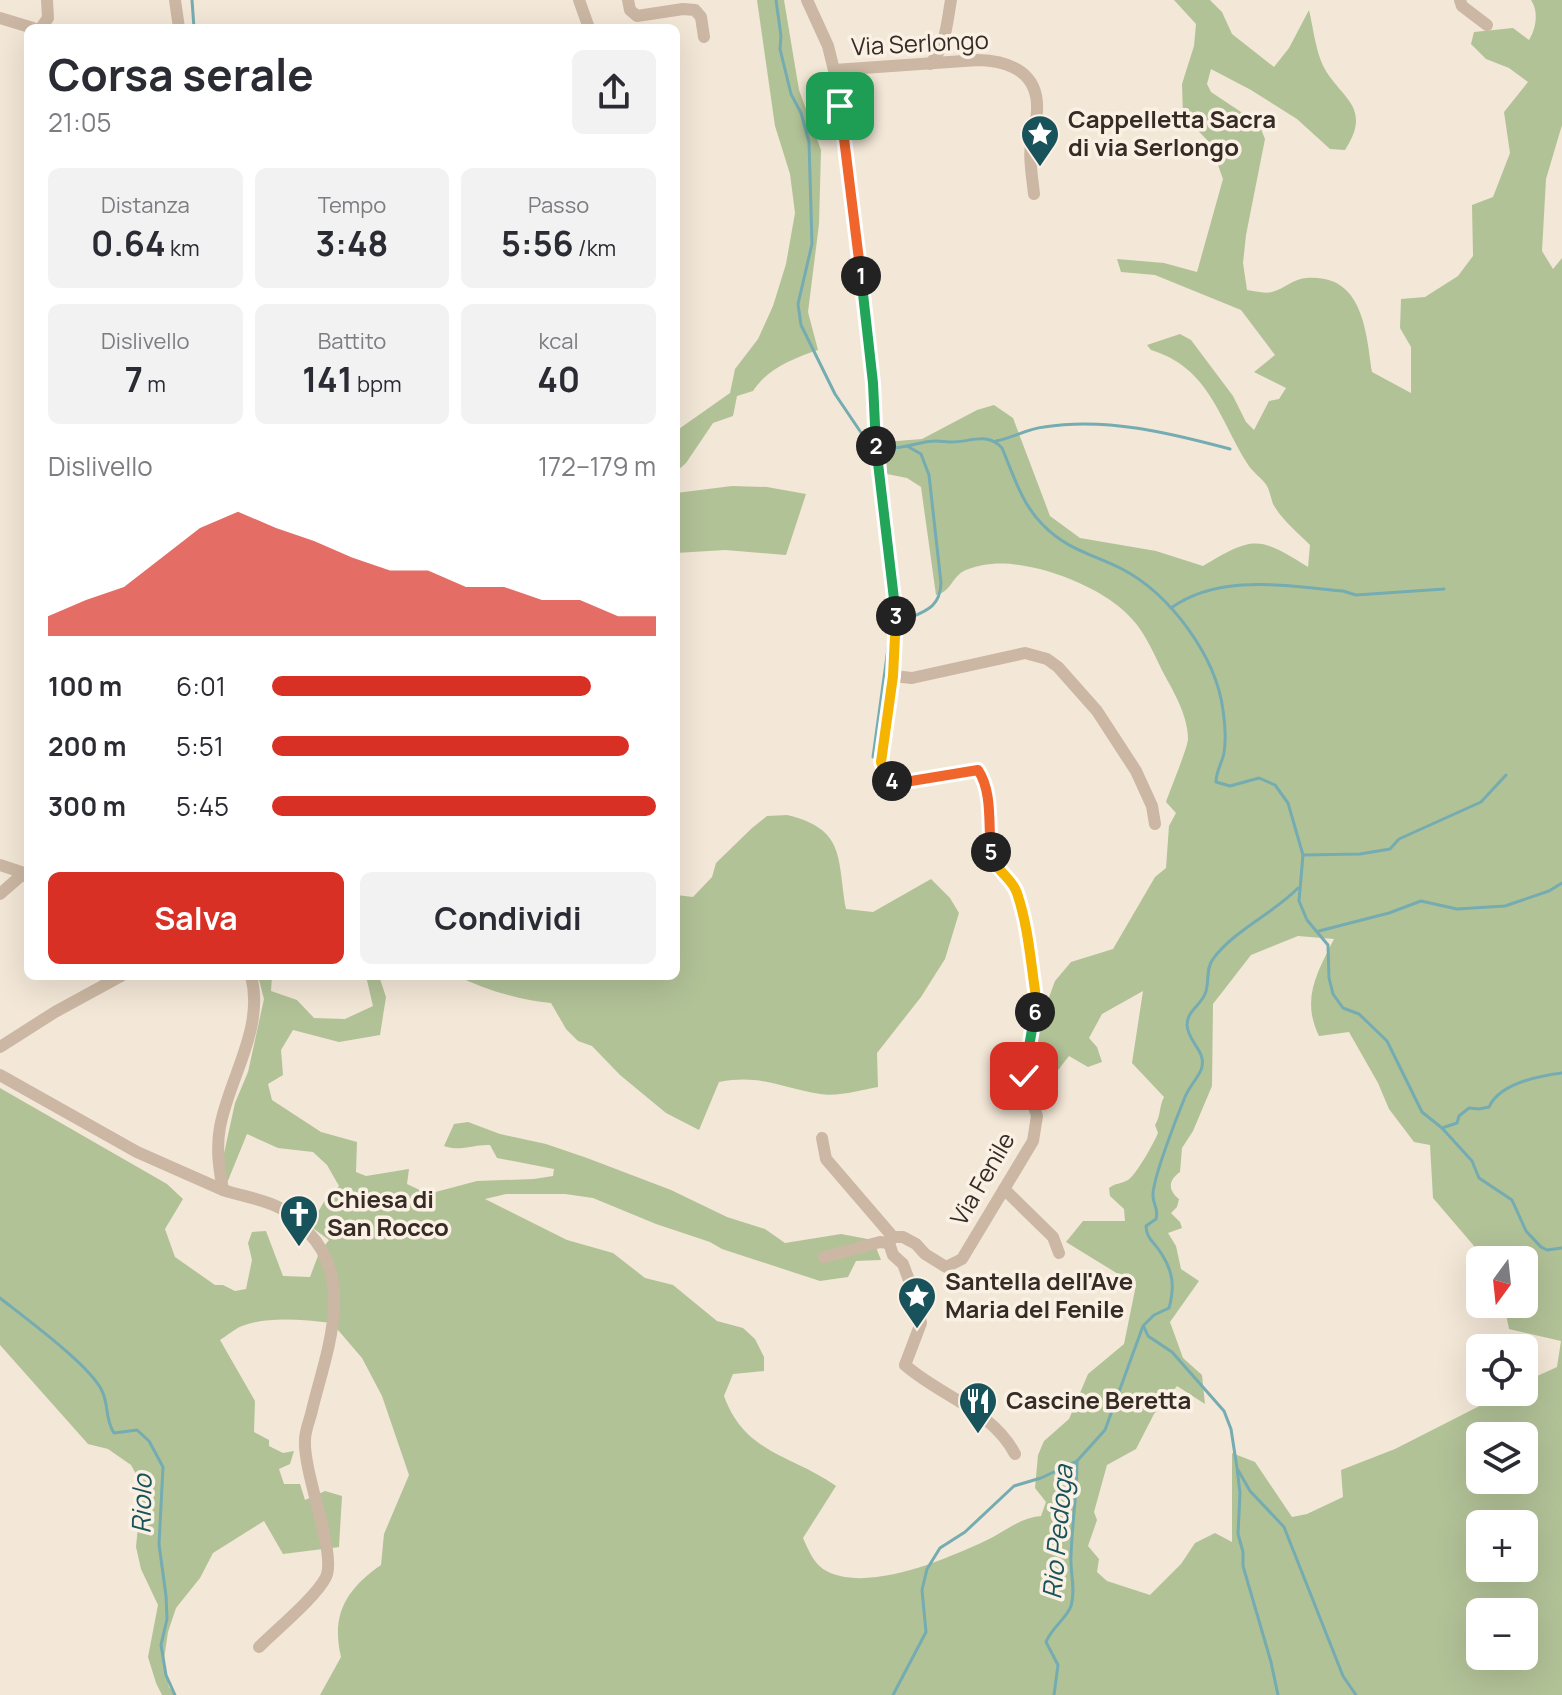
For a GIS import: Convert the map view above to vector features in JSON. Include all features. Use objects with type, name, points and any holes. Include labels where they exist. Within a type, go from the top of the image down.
[{"type":"street","points":[[44,24],[48,18],[47,0]]},
{"type":"street","points":[[175,0],[178,24]]},
{"type":"street","points":[[579,0],[588,24]]},
{"type":"street","points":[[628,0],[630,10],[637,16],[695,10],[701,17],[704,37]]},
{"type":"street","points":[[807,0],[828,46],[834,70],[865,304],[873,383],[874,437],[896,611],[893,676],[912,678],[1025,653],[1047,659],[1097,711],[1136,771],[1152,806],[1155,824]]},
{"type":"street","points":[[930,64],[939,55],[943,43],[951,0]]},
{"type":"street","points":[[1460,0],[1462,6],[1487,25]]},
{"type":"street","points":[[0,18],[24,25]]},
{"type":"street","name":"Via Serlongo","points":[[834,70],[978,60],[1012,65],[1025,75],[1036,97],[1037,111],[1030,154],[1034,194]]},
{"type":"street","name":"Via Fenile","points":[[891,1240],[903,1237],[946,1267],[962,1259],[1033,1141],[1037,1116],[1024,1076],[1037,1004],[1016,889],[999,872],[992,857],[984,778],[978,770],[899,783],[888,781],[881,762],[893,676]]},
{"type":"street","points":[[0,865],[24,875]]},
{"type":"street","points":[[0,894],[24,877]]},
{"type":"street","points":[[0,1047],[114,980]]},
{"type":"street","points":[[223,1190],[218,1165],[220,1127],[256,1004],[252,980]]},
{"type":"street","points":[[0,1075],[137,1152],[223,1190],[277,1206],[314,1238],[328,1261],[335,1291],[335,1315],[305,1440],[312,1491],[330,1563],[326,1577],[313,1593],[259,1647]]},
{"type":"street","points":[[822,1138],[826,1159],[891,1240],[893,1255],[903,1264],[913,1291],[921,1323],[905,1365],[987,1420],[1009,1442],[1015,1454]]},
{"type":"street","points":[[1004,1189],[1053,1237],[1059,1253]]},
{"type":"street","points":[[824,1257],[891,1240]]},
{"type":"green space","points":[[757,0],[784,0],[799,90],[821,150],[819,224],[808,312],[818,350],[782,365],[766,376],[753,391],[737,396],[733,416],[713,423],[680,468],[680,428],[730,393],[735,369],[758,339],[773,306],[786,264],[795,213],[790,174],[775,126]]},
{"type":"green space","points":[[1174,0],[1210,0],[1222,12],[1232,34],[1274,67],[1289,48],[1309,10],[1321,61],[1355,111],[1353,134],[1345,150],[1330,149],[1297,119],[1211,69],[1207,84],[1211,92],[1259,124],[1265,139],[1246,235],[1243,263],[1247,290],[1272,292],[1306,278],[1325,279],[1340,285],[1350,295],[1364,323],[1372,372],[1411,393],[1411,347],[1400,328],[1401,299],[1425,297],[1458,276],[1473,256],[1472,205],[1493,197],[1510,153],[1504,112],[1528,82],[1509,68],[1486,59],[1471,44],[1474,32],[1513,28],[1529,40],[1536,20],[1531,0],[1562,0],[1562,125],[1546,179],[1542,251],[1553,269],[1562,258],[1562,1695],[320,1695],[341,1657],[338,1628],[344,1604],[359,1584],[381,1565],[384,1534],[409,1475],[382,1396],[362,1358],[332,1323],[286,1320],[242,1326],[220,1340],[255,1401],[254,1432],[269,1440],[269,1446],[283,1453],[294,1451],[290,1464],[279,1469],[284,1484],[300,1484],[305,1500],[325,1491],[342,1496],[339,1547],[283,1554],[264,1521],[213,1553],[200,1578],[176,1608],[164,1659],[169,1687],[176,1695],[162,1695],[148,1657],[158,1605],[141,1569],[136,1547],[142,1485],[131,1465],[108,1449],[88,1444],[0,1345],[0,1088],[167,1184],[183,1199],[165,1229],[175,1257],[215,1285],[235,1291],[246,1289],[252,1260],[248,1243],[252,1232],[266,1231],[283,1276],[310,1277],[319,1253],[329,1240],[310,1226],[325,1200],[339,1186],[327,1165],[313,1152],[278,1148],[247,1134],[227,1183],[223,1158],[235,1103],[248,1072],[264,999],[259,980],[272,980],[271,991],[297,1000],[314,1018],[345,1019],[373,1006],[367,980],[380,980],[386,997],[380,1035],[339,1042],[293,1030],[281,1050],[283,1075],[268,1084],[272,1100],[321,1132],[357,1142],[356,1172],[366,1176],[409,1169],[407,1184],[428,1194],[477,1181],[553,1176],[554,1169],[497,1158],[490,1145],[444,1146],[454,1124],[468,1122],[500,1134],[546,1144],[671,1190],[727,1217],[765,1229],[785,1243],[841,1234],[873,1240],[881,1260],[856,1261],[848,1277],[820,1281],[722,1249],[593,1198],[565,1194],[506,1194],[485,1199],[567,1240],[613,1253],[645,1278],[673,1285],[717,1321],[743,1328],[755,1339],[764,1357],[764,1371],[733,1374],[724,1396],[733,1415],[757,1442],[836,1486],[803,1538],[823,1569],[840,1576],[860,1578],[905,1572],[949,1557],[1018,1522],[1041,1516],[1046,1502],[1035,1488],[1038,1455],[1044,1441],[1069,1419],[1088,1374],[1124,1344],[1136,1285],[1066,1242],[1083,1221],[1125,1221],[1124,1209],[1110,1196],[1109,1188],[1128,1180],[1136,1172],[1158,1133],[1155,1125],[1164,1097],[1132,1063],[1143,991],[1102,1014],[1089,1038],[1097,1047],[1102,1062],[1088,1067],[1069,1056],[1051,1079],[1030,1083],[1033,1041],[1055,981],[1071,962],[1113,949],[1155,877],[1166,868],[1169,826],[1176,813],[1166,802],[1185,751],[1187,731],[1177,698],[1141,631],[1119,607],[1086,586],[1027,566],[989,564],[962,572],[936,595],[921,487],[907,478],[887,474],[885,442],[922,439],[977,410],[994,405],[1013,418],[1050,516],[1080,538],[1156,551],[1203,566],[1245,545],[1266,545],[1308,567],[1310,545],[1277,510],[1267,486],[1247,463],[1210,396],[1186,369],[1147,345],[1180,334],[1191,340],[1254,430],[1269,401],[1279,399],[1286,388],[1254,372],[1275,355],[1241,310],[1155,275],[1121,272],[1117,259],[1164,263],[1197,272],[1223,179],[1210,143],[1183,115],[1182,84],[1194,46],[1196,24]],"holes":[[[1298,936],[1334,939],[1317,975],[1311,998],[1311,1010],[1319,1036],[1349,1032],[1389,1109],[1414,1142],[1430,1145],[1433,1198],[1474,1246],[1538,1246],[1538,1318],[1507,1318],[1509,1329],[1561,1341],[1557,1367],[1538,1376],[1538,1406],[1479,1406],[1395,1449],[1341,1470],[1343,1497],[1307,1514],[1292,1517],[1255,1462],[1232,1453],[1232,1542],[1215,1533],[1195,1543],[1181,1564],[1150,1595],[1107,1581],[1097,1572],[1099,1559],[1088,1546],[1097,1520],[1094,1512],[1107,1465],[1136,1449],[1154,1414],[1177,1386],[1205,1404],[1202,1375],[1183,1358],[1170,1322],[1199,1281],[1181,1269],[1176,1246],[1168,1233],[1182,1228],[1171,1213],[1179,1199],[1171,1185],[1180,1172],[1182,1148],[1193,1131],[1212,1086],[1213,1004],[1251,955]]]},
{"type":"green space","points":[[732,486],[767,487],[806,494],[786,555],[725,550],[680,553],[680,492]]},
{"type":"green space","points":[[787,815],[806,821],[829,837],[839,861],[846,909],[873,912],[931,879],[950,898],[959,913],[945,959],[921,997],[877,1053],[878,1087],[827,1095],[760,1081],[719,1082],[699,1130],[666,1113],[620,1075],[592,1046],[578,1041],[566,1029],[551,1003],[503,994],[466,980],[680,980],[680,895],[693,897],[712,877],[716,863],[767,816]]},
{"type":"waterway","points":[[192,0],[194,24]]},
{"type":"waterway","points":[[776,0],[780,49],[791,94],[801,113],[809,142],[812,244],[798,304],[801,325],[835,394],[868,443],[873,444]]},
{"type":"waterway","points":[[996,441],[1037,428],[1091,424],[1161,432],[1230,449]]},
{"type":"waterway","points":[[880,446],[894,448],[929,441],[977,439],[996,443],[1002,448],[1023,498],[1051,533],[1070,546],[1140,580],[1173,610],[1201,648],[1219,689],[1225,743],[1216,782],[1230,786],[1259,778],[1275,785],[1288,803],[1303,855],[1299,901],[1307,920],[1328,945],[1333,994],[1343,1008],[1359,1014],[1387,1041],[1422,1112],[1442,1128],[1472,1161],[1479,1178],[1512,1200],[1526,1231],[1547,1250],[1562,1248]]},
{"type":"waterway","points":[[905,620],[934,603],[941,583],[929,475],[921,454],[907,446]]},
{"type":"waterway","points":[[1171,608],[1211,590],[1254,584],[1343,591],[1356,595],[1444,589]]},
{"type":"waterway","points":[[873,757],[891,627]]},
{"type":"waterway","points":[[1303,855],[1360,854],[1390,849],[1399,839],[1481,802],[1506,775]]},
{"type":"waterway","points":[[1319,931],[1389,913],[1421,901],[1457,909],[1505,906],[1549,891],[1562,883]]},
{"type":"waterway","name":"Rio Pedoga","points":[[1054,1695],[1058,1665],[1046,1642],[1071,1606],[1077,1461],[1105,1430],[1143,1326],[1154,1315],[1169,1308],[1171,1300],[1170,1273],[1146,1226],[1156,1219],[1153,1196],[1157,1176],[1185,1097],[1202,1064],[1200,1053],[1188,1031],[1188,1020],[1205,994],[1211,963],[1221,949],[1298,888]]},
{"type":"waterway","points":[[1442,1128],[1457,1123],[1459,1116],[1469,1108],[1489,1107],[1511,1086],[1562,1073]]},
{"type":"waterway","name":"Riolo","points":[[0,1298],[85,1369],[102,1391],[114,1433],[137,1430],[149,1441],[163,1467],[159,1544],[167,1619],[161,1645],[166,1675],[175,1695]]},
{"type":"waterway","points":[[1144,1327],[1148,1336],[1172,1352],[1224,1411],[1231,1429],[1240,1493],[1238,1534],[1243,1566],[1278,1695]]},
{"type":"waterway","points":[[893,1695],[926,1632],[922,1590],[927,1569],[940,1548],[965,1532],[1014,1486],[1041,1478],[1077,1461]]},
{"type":"waterway","points":[[1238,1470],[1250,1491],[1284,1527],[1343,1676],[1356,1695]]},
{"type":"place","name":"Cappelletta Sacra di via Serlongo","points":[[1040,168]]},
{"type":"place","name":"Chiesa di San Rocco","points":[[299,1248]]},
{"type":"place","name":"Santella dell'Ave Maria del Fenile","points":[[917,1330]]},
{"type":"place","name":"Cascine Beretta","points":[[978,1435]]},
{"type":"route","points":[[840,106],[865,304],[873,383],[874,433],[896,611],[893,676],[881,762],[883,773],[888,781],[899,783],[978,770],[984,778],[992,857],[999,872],[1016,889],[1037,1004],[1024,1076]]}]
